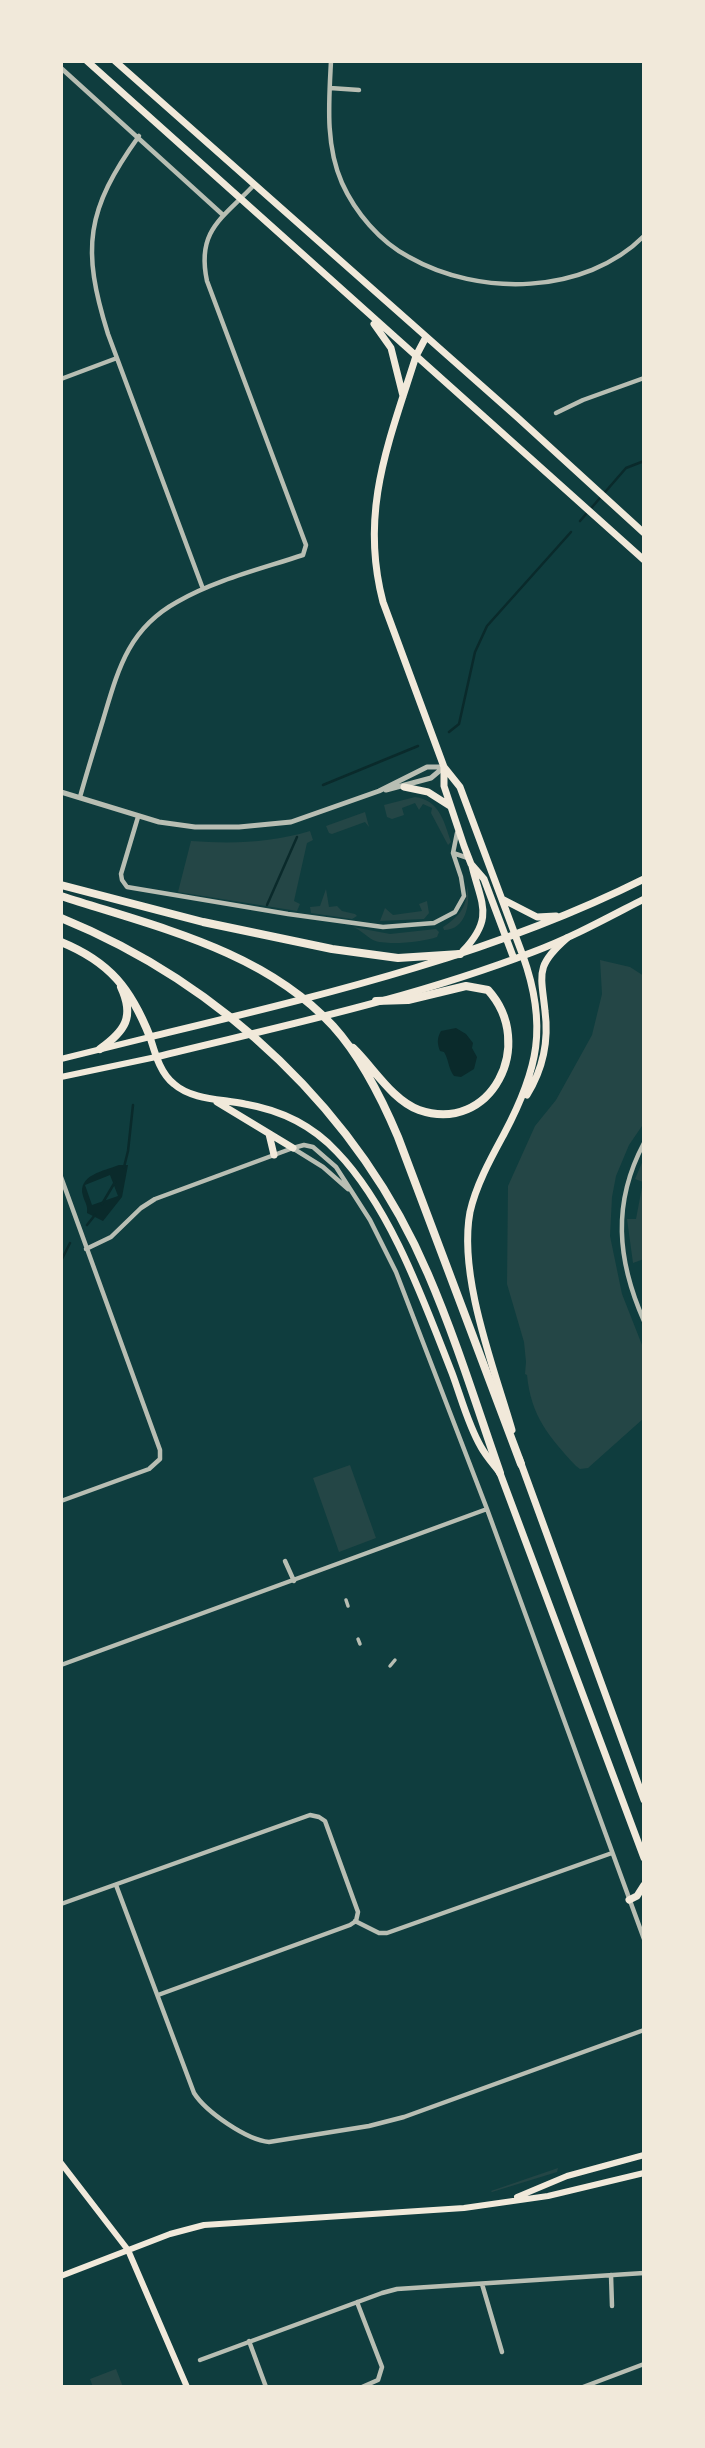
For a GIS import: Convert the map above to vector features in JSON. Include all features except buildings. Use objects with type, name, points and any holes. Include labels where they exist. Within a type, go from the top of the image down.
[{"type":"highway","points":[[61,885],[203,922],[332,949],[398,958],[460,954]]},
{"type":"highway","points":[[61,896],[202,942],[246,961],[281,981],[314,1008],[396,1094],[418,1109],[431,1113],[462,1110],[477,1104],[498,1084],[508,1061],[508,1038],[502,1010],[488,990],[467,986],[408,1000],[376,1001]]},
{"type":"highway","points":[[61,918],[123,947],[187,984],[241,1025],[299,1080],[328,1112],[363,1158],[402,1222],[427,1272],[500,1473]]},
{"type":"highway","points":[[61,942],[83,952],[114,975],[135,1002],[150,1037]]},
{"type":"highway","points":[[100,1049],[118,1034],[127,1017],[126,999],[114,975]]},
{"type":"highway","points":[[344,1040],[382,1102],[398,1137],[521,1464]]},
{"type":"main road","points":[[86,61],[644,560]]},
{"type":"main road","points":[[115,61],[644,533]]},
{"type":"main road","points":[[365,312],[391,348],[403,398]]},
{"type":"main road","points":[[426,337],[416,356],[388,444],[374,506],[374,556],[383,602],[444,767],[460,787],[523,956],[535,1000],[537,1031],[533,1066],[470,1212],[468,1243],[473,1290],[521,1464],[644,1800]]},
{"type":"main road","points":[[444,767],[443,780],[450,806],[482,899],[482,922],[476,936],[460,954]]},
{"type":"main road","points":[[404,787],[428,792],[450,806]]},
{"type":"main road","points":[[470,861],[484,879],[514,960]]},
{"type":"main road","points":[[61,1059],[396,974],[506,938],[644,879]]},
{"type":"main road","points":[[502,899],[537,916],[564,915]]},
{"type":"main road","points":[[61,1077],[156,1057],[450,981],[514,960],[567,938],[644,899]]},
{"type":"main road","points":[[514,1112],[532,1087],[543,1062],[546,1031],[541,975],[550,955],[567,938]]},
{"type":"main road","points":[[150,1037],[156,1057],[172,1083],[182,1090],[210,1098],[254,1105],[282,1114],[319,1136],[349,1166],[374,1203],[413,1276],[481,1447],[500,1473],[644,1858]]},
{"type":"main road","points":[[210,1098],[293,1148]]},
{"type":"main road","points":[[268,1133],[273,1143],[274,1155]]},
{"type":"main road","points":[[629,1900],[637,1896],[644,1885]]},
{"type":"main road","points":[[629,1900],[644,1898]]},
{"type":"main road","points":[[509,2200],[559,2179],[644,2155]]},
{"type":"main road","points":[[61,2163],[128,2250],[187,2387]]},
{"type":"main road","points":[[61,2276],[170,2234],[204,2225],[464,2208],[548,2196],[644,2174]]},
{"type":"street","points":[[331,61],[332,155],[342,184],[354,204],[382,238],[416,261],[471,279],[512,284],[553,281],[599,267],[644,236]]},
{"type":"street","points":[[61,68],[223,215]]},
{"type":"street","points":[[330,88],[359,90]]},
{"type":"street","points":[[139,136],[105,188],[96,215],[92,271],[97,297],[117,358],[203,589]]},
{"type":"street","points":[[80,797],[118,669],[142,629],[161,612],[203,589],[303,555],[306,545],[203,264],[204,250],[214,225],[254,185]]},
{"type":"street","points":[[61,379],[117,358]]},
{"type":"street","points":[[556,413],[583,400],[644,378]]},
{"type":"street","points":[[61,792],[138,817],[195,827],[279,824],[379,791],[427,767],[444,767]]},
{"type":"street","points":[[379,791],[404,787],[431,778],[444,767]]},
{"type":"street","points":[[138,817],[121,874],[127,887],[383,927],[434,923],[454,912],[462,903],[464,889],[453,853],[458,829]]},
{"type":"street","points":[[453,853],[470,861]]},
{"type":"street","points":[[644,1143],[634,1161],[621,1213],[630,1283],[644,1321]]},
{"type":"street","points":[[86,1249],[111,1237],[141,1208],[155,1199],[293,1148],[307,1145],[323,1153],[336,1167],[377,1234],[401,1283],[487,1509],[644,1939]]},
{"type":"street","points":[[293,1148],[323,1167],[353,1194]]},
{"type":"street","points":[[61,1177],[158,1441],[160,1459],[149,1469],[61,1501]]},
{"type":"street","points":[[61,1665],[487,1509]]},
{"type":"street","points":[[285,1561],[293,1580]]},
{"type":"street","points":[[346,1600],[348,1606]]},
{"type":"street","points":[[390,1666],[395,1660]]},
{"type":"street","points":[[61,1905],[310,1815],[319,1816],[328,1828],[358,1912],[355,1922],[158,1995]]},
{"type":"street","points":[[355,1922],[379,1933],[387,1933],[612,1853]]},
{"type":"street","points":[[116,1885],[196,2096],[207,2109],[248,2136],[270,2142],[369,2126],[404,2117],[644,2030]]},
{"type":"street","points":[[200,2360],[397,2289],[644,2273]]},
{"type":"street","points":[[611,2275],[612,2306]]},
{"type":"street","points":[[482,2284],[502,2352]]},
{"type":"street","points":[[358,2302],[382,2367],[378,2380],[362,2387]]},
{"type":"street","points":[[249,2341],[266,2387]]},
{"type":"street","points":[[583,2387],[644,2364]]},
{"type":"shaded area","points":[[415,797],[430,802],[435,807],[446,827],[451,842],[448,845],[431,813],[432,808],[423,804],[419,810],[415,803],[402,808],[404,815],[392,819],[387,817],[384,805]]},
{"type":"shaded area","points":[[365,812],[369,827],[365,822],[329,833],[326,826]]},
{"type":"shaded area","points":[[310,831],[313,840],[307,843],[294,901],[300,904],[297,911],[178,892],[191,841],[251,842]]},
{"type":"shaded area","points":[[467,885],[468,900],[462,921],[451,929],[444,930],[443,927],[462,910]]},
{"type":"shaded area","points":[[326,889],[329,907],[337,906],[342,911],[357,916],[352,919],[311,913],[310,907],[320,906]]},
{"type":"shaded area","points":[[427,901],[429,913],[424,919],[380,921],[385,908],[393,915],[422,911],[419,904]]},
{"type":"shaded area","points":[[353,927],[390,934],[436,929],[439,932],[437,937],[423,940],[387,943],[373,940]]},
{"type":"shaded area","points":[[600,960],[630,967],[644,976],[644,1123],[629,1145],[616,1176],[610,1236],[622,1294],[644,1350],[644,1418],[588,1468],[580,1469],[543,1425],[525,1374],[524,1342],[507,1284],[508,1186],[535,1126],[556,1100],[592,1035],[602,994]]},
{"type":"shaded area","points":[[456,1028],[466,1034],[473,1043],[472,1048],[477,1057],[474,1069],[461,1077],[454,1076],[438,1043],[441,1031]]},
{"type":"shaded area","points":[[644,1158],[644,1259],[633,1263],[627,1219],[636,1219],[643,1182],[635,1179]]},
{"type":"shaded area","points":[[119,1165],[128,1165],[122,1197],[103,1221],[87,1213],[82,1189],[84,1183],[93,1175]],"holes":[[[110,1175],[118,1196],[92,1205],[85,1185]]]},
{"type":"shaded area","points":[[350,1465],[376,1538],[339,1552],[313,1478]]},
{"type":"shaded area","points":[[558,2168],[557,2172],[491,2191]]},
{"type":"shaded area","points":[[116,2369],[123,2387],[93,2387],[90,2379]]},
{"type":"waterway","points":[[580,521],[626,468],[644,461]]},
{"type":"waterway","points":[[449,732],[459,724],[475,652],[487,626],[571,532]]},
{"type":"waterway","points":[[323,785],[418,746]]},
{"type":"waterway","points":[[267,905],[297,837]]},
{"type":"waterway","points":[[124,1167],[133,1105]]},
{"type":"waterway","points":[[102,1204],[115,1182]]},
{"type":"waterway","points":[[87,1225],[95,1215]]},
{"type":"waterway","points":[[61,1261],[70,1243]]}]
